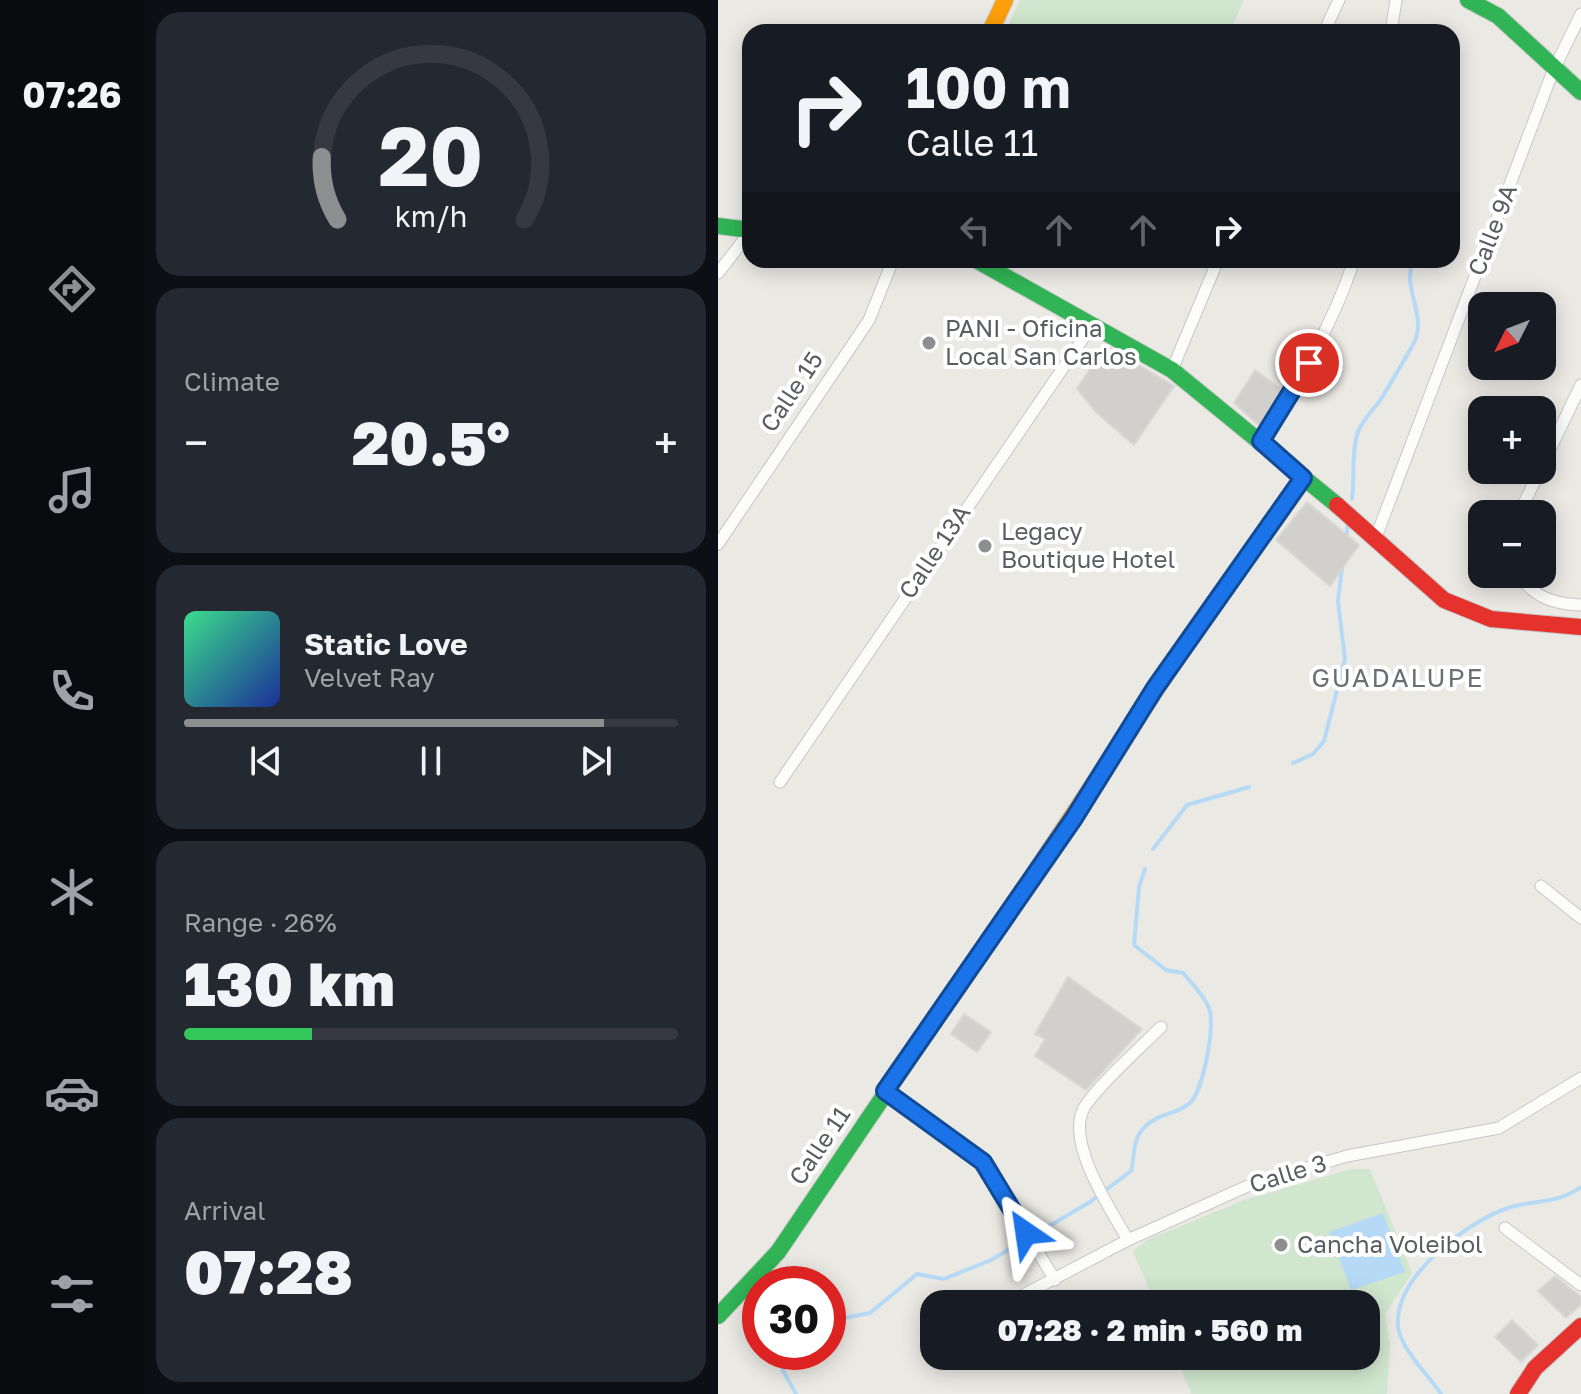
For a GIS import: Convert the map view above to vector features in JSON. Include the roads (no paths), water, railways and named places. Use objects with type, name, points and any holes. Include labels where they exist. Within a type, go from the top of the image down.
[{"type":"street","points":[[994,24],[1005,0]]},
{"type":"street","points":[[1328,24],[1339,0]]},
{"type":"street","points":[[1392,24],[1396,0]]},
{"type":"street","points":[[1468,0],[1488,7],[1553,71],[1581,92]]},
{"type":"street","name":"Calle 9A","points":[[1376,537],[1553,71],[1581,14]]},
{"type":"street","points":[[718,226],[742,230]]},
{"type":"street","points":[[718,273],[742,242]]},
{"type":"street","name":"Calle 15","points":[[718,544],[869,320],[890,268]]},
{"type":"street","points":[[991,268],[1172,370],[1376,537],[1444,600],[1491,619],[1581,627]]},
{"type":"street","points":[[1172,370],[1215,268]]},
{"type":"street","points":[[1261,441],[1326,332],[1351,268]]},
{"type":"street","name":"Calle 13A","points":[[780,782],[1093,324]]},
{"type":"street","points":[[1556,437],[1581,385]]},
{"type":"street","name":"Calle 11","points":[[718,1316],[778,1252],[1074,818],[1155,688],[1303,478]]},
{"type":"street","points":[[1528,588],[1533,594],[1560,604],[1581,605]]},
{"type":"street","points":[[1541,886],[1581,918]]},
{"type":"street","points":[[1128,1240],[1083,1152],[1080,1132],[1083,1109],[1161,1027]]},
{"type":"street","name":"Calle 3","points":[[1035,1290],[1128,1240],[1252,1184],[1306,1167],[1499,1128],[1581,1078]]},
{"type":"street","points":[[885,1091],[983,1162],[1055,1280]]},
{"type":"street","points":[[1505,1228],[1581,1285]]},
{"type":"street","points":[[1518,1394],[1535,1368],[1581,1326]]},
{"type":"water","points":[[1383,1213],[1405,1272],[1351,1290],[1329,1232]]},
{"type":"waterway","points":[[1352,499],[1358,432],[1416,338],[1418,318],[1411,289],[1412,268]]},
{"type":"waterway","points":[[1346,538],[1348,525]]},
{"type":"waterway","points":[[1293,763],[1313,754],[1324,741],[1345,659],[1338,601],[1342,567]]},
{"type":"waterway","points":[[1153,849],[1187,805],[1249,787]]},
{"type":"waterway","points":[[846,1318],[870,1313],[917,1274],[944,1279],[991,1260],[1090,1202],[1131,1171],[1137,1139],[1147,1124],[1184,1107],[1195,1096],[1204,1072],[1211,1016],[1201,994],[1183,973],[1166,970],[1134,945],[1139,887],[1145,869]]},
{"type":"waterway","points":[[1441,1394],[1409,1353],[1398,1326],[1400,1308],[1419,1272],[1452,1240],[1488,1216],[1515,1206],[1563,1197],[1581,1187]]},
{"type":"waterway","points":[[783,1370],[796,1394]]},
{"type":"place","name":"PANI - Oficina Local San Carlos","points":[[929,343]]},
{"type":"place","name":"Legacy Boutique Hotel","points":[[985,546]]},
{"type":"place","name":"Cancha Voleibol","points":[[1281,1245]]},
{"type":"district","name":"GUADALUPE","points":[[1398,678]]}]
